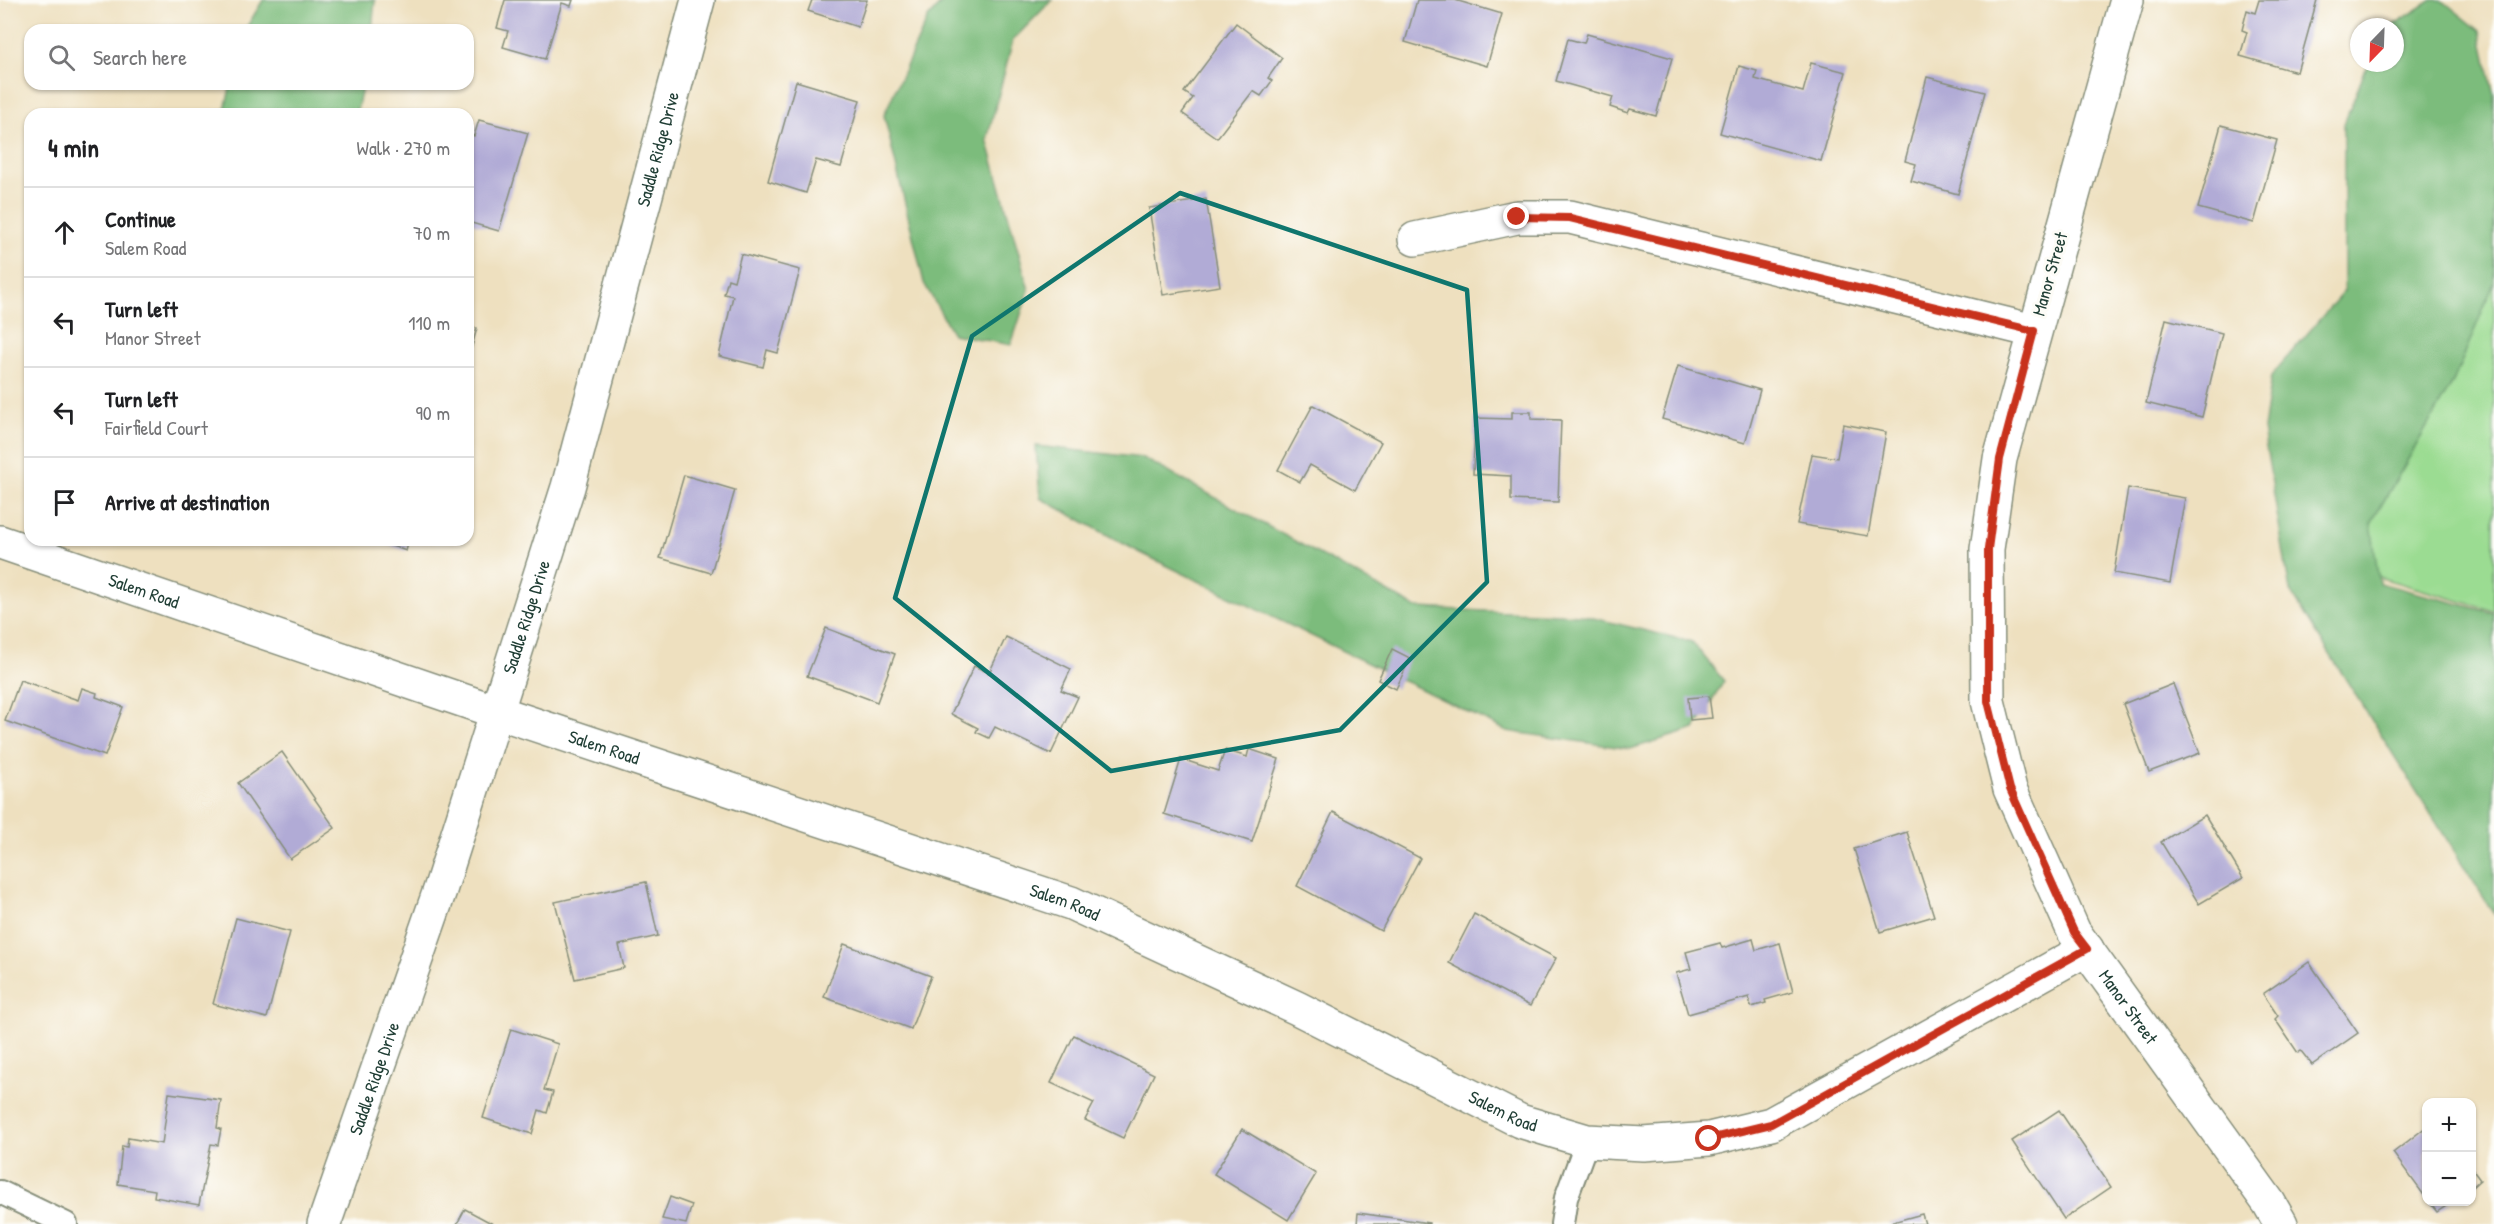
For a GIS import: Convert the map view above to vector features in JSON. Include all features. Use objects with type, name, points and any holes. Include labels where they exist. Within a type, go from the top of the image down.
[{"type":"street","name":"Saddle Ridge Drive","points":[[324,1224],[441,887],[568,487],[698,0]]},
{"type":"street","name":"Manor Street","points":[[2127,0],[2000,459],[1988,549],[1988,701],[2010,789],[2074,932],[2269,1203],[2281,1224]]},
{"type":"street","points":[[1414,239],[1517,217],[1570,218],[2034,331]]},
{"type":"street","name":"Salem Road","points":[[0,542],[497,712],[1071,903],[1297,1008],[1520,1121],[1587,1141],[1644,1144],[1709,1139],[1771,1124],[2087,949]]},
{"type":"lane","points":[[1562,1224],[1566,1198],[1587,1141]]},
{"type":"lane","points":[[0,1192],[66,1224]]},
{"type":"highlighted area","points":[[1180,193],[1467,290],[1487,582],[1340,730],[1111,771],[895,598],[972,336]]},
{"type":"green space","points":[[263,0],[375,0],[373,24],[249,24]]},
{"type":"green space","points":[[944,0],[1052,0],[1013,40],[987,139],[1029,290],[1011,345],[953,334],[924,283],[884,115],[928,18]]},
{"type":"green space","points":[[2432,0],[2442,0],[2480,31],[2494,95],[2494,283],[2453,382],[2371,523],[2379,583],[2494,613],[2494,914],[2290,591],[2263,429],[2271,376],[2344,291],[2344,124],[2364,72],[2404,72],[2404,18]]},
{"type":"green space","points":[[230,90],[362,90],[357,108],[225,108]]},
{"type":"green space","points":[[2494,166],[2494,611],[2334,564]]},
{"type":"green space","points":[[1036,446],[1143,458],[1417,608],[1581,615],[1692,642],[1724,681],[1695,729],[1630,749],[1507,731],[1137,551],[1040,498]]},
{"type":"building","points":[[505,0],[573,0],[571,6],[562,3],[545,59],[503,47],[508,31],[497,28]]},
{"type":"building","points":[[812,0],[867,0],[858,27],[808,11]]},
{"type":"building","points":[[1417,0],[1455,0],[1502,14],[1487,66],[1405,42]]},
{"type":"building","points":[[2259,0],[2317,0],[2297,72],[2240,56],[2247,32],[2242,30],[2247,10],[2255,13]]},
{"type":"building","points":[[1236,23],[1282,58],[1268,78],[1272,81],[1261,96],[1253,91],[1217,138],[1182,113],[1193,98],[1184,92]]},
{"type":"building","points":[[1587,34],[1672,58],[1656,116],[1630,109],[1628,113],[1610,107],[1613,97],[1556,81],[1568,39],[1584,43]]},
{"type":"building","points":[[1811,63],[1846,72],[1821,161],[1720,133],[1739,66],[1757,71],[1755,79],[1803,92]]},
{"type":"building","points":[[1927,77],[1985,92],[1958,194],[1911,181],[1916,164],[1905,161]]},
{"type":"building","points":[[796,81],[860,100],[841,167],[816,160],[806,193],[768,181]]},
{"type":"building","points":[[479,120],[528,133],[499,231],[474,224],[474,136]]},
{"type":"building","points":[[2221,125],[2277,140],[2254,223],[2198,208]]},
{"type":"building","points":[[1206,199],[1220,286],[1163,295],[1149,208]]},
{"type":"building","points":[[741,254],[800,270],[778,353],[767,350],[763,367],[719,356],[733,296],[724,294],[728,279],[734,281]]},
{"type":"building","points":[[2166,319],[2222,333],[2202,417],[2146,403]]},
{"type":"building","points":[[1678,366],[1760,390],[1745,443],[1662,419]]},
{"type":"building","points":[[1313,405],[1381,442],[1355,490],[1310,465],[1300,482],[1278,470]]},
{"type":"building","points":[[1512,412],[1531,412],[1531,419],[1561,420],[1558,502],[1511,500],[1511,476],[1473,474],[1475,418],[1512,419]]},
{"type":"building","points":[[1843,424],[1886,432],[1868,536],[1797,524],[1812,454],[1837,458]]},
{"type":"building","points":[[684,475],[735,490],[711,573],[660,558]]},
{"type":"building","points":[[2128,488],[2185,498],[2170,583],[2114,573]]},
{"type":"building","points":[[392,546],[407,546],[406,551]]},
{"type":"building","points":[[826,628],[895,654],[877,702],[807,676]]},
{"type":"building","points":[[1006,637],[1071,669],[1061,690],[1078,697],[1051,754],[995,727],[989,738],[976,732],[978,728],[951,714],[974,666],[989,673]]},
{"type":"building","points":[[1392,649],[1410,658],[1396,689],[1378,680]]},
{"type":"building","points":[[20,680],[78,700],[82,688],[97,693],[96,697],[123,707],[105,756],[5,721]]},
{"type":"building","points":[[2173,684],[2200,753],[2149,772],[2123,704]]},
{"type":"building","points":[[1709,696],[1712,718],[1690,720],[1688,698]]},
{"type":"building","points":[[1249,749],[1279,759],[1252,842],[1164,814],[1181,759],[1218,771],[1225,750],[1247,757]]},
{"type":"building","points":[[282,752],[335,828],[290,859],[238,783]]},
{"type":"building","points":[[1333,812],[1420,858],[1381,931],[1297,886]]},
{"type":"building","points":[[2205,815],[2243,878],[2199,904],[2161,842]]},
{"type":"building","points":[[1907,832],[1934,916],[1880,932],[1854,849]]},
{"type":"building","points":[[646,882],[658,936],[619,945],[624,968],[575,979],[555,902]]},
{"type":"building","points":[[1474,914],[1556,958],[1530,1006],[1449,963]]},
{"type":"building","points":[[236,918],[290,932],[267,1018],[213,1004]]},
{"type":"building","points":[[1753,939],[1756,950],[1780,943],[1793,992],[1765,1000],[1766,1003],[1751,1007],[1749,997],[1688,1014],[1676,973],[1691,969],[1686,952],[1720,943],[1722,948]]},
{"type":"building","points":[[844,944],[931,976],[911,1029],[824,997]]},
{"type":"building","points":[[2309,962],[2358,1033],[2312,1065],[2301,1051],[2298,1053],[2275,1019],[2278,1016],[2263,994]]},
{"type":"building","points":[[511,1029],[558,1044],[544,1090],[553,1092],[547,1113],[539,1110],[532,1134],[483,1118]]},
{"type":"building","points":[[1074,1035],[1154,1074],[1123,1138],[1085,1120],[1094,1103],[1051,1083]]},
{"type":"building","points":[[169,1093],[221,1100],[217,1128],[221,1129],[218,1145],[211,1144],[199,1205],[154,1197],[155,1190],[118,1184],[122,1146],[127,1147],[128,1138],[162,1144]]},
{"type":"building","points":[[2059,1110],[2111,1187],[2064,1219],[2012,1141]]},
{"type":"building","points":[[1242,1129],[1316,1174],[1288,1220],[1214,1174]]},
{"type":"building","points":[[2422,1130],[2422,1193],[2393,1153]]},
{"type":"building","points":[[670,1197],[692,1205],[686,1224],[662,1219]]},
{"type":"building","points":[[2432,1206],[2446,1206],[2437,1212]]},
{"type":"building","points":[[465,1209],[493,1224],[457,1224]]},
{"type":"building","points":[[1358,1213],[1429,1223],[1429,1224],[1357,1224]]},
{"type":"building","points":[[1922,1214],[1925,1224],[1889,1224],[1889,1223]]},
{"type":"route","points":[[1517,217],[1570,218],[2034,331],[2000,459],[1988,549],[1988,701],[2010,789],[2074,932],[2087,949],[1771,1124],[1709,1139]]}]
